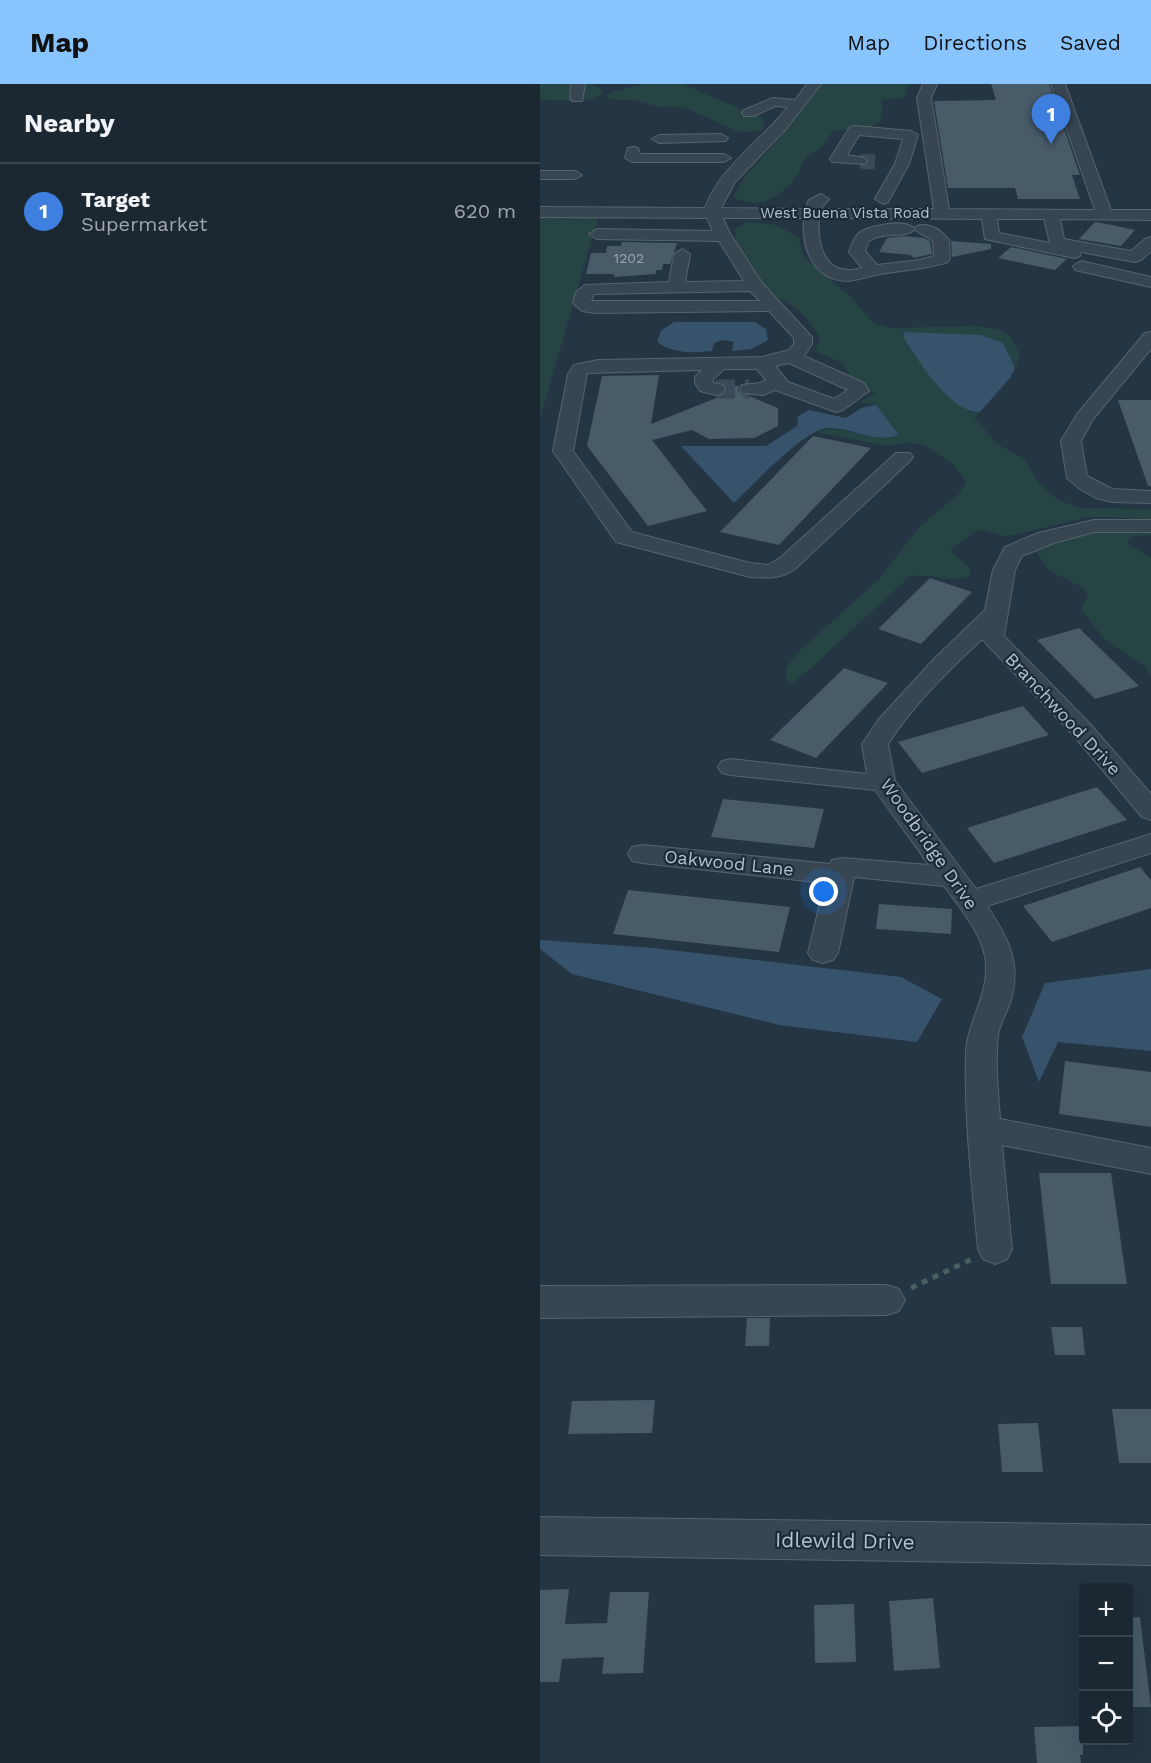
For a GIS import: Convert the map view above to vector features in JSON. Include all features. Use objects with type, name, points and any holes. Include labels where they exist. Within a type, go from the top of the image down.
[{"type":"street","points":[[814,84],[723,187],[712,212],[749,278],[803,337],[804,343],[801,349],[791,356],[762,363],[581,369],[578,374],[563,451],[624,537],[750,570],[768,572],[781,569],[903,457]]},
{"type":"street","points":[[930,84],[924,98],[941,208]]},
{"type":"street","points":[[873,270],[857,252],[866,235],[922,221],[941,240],[942,259],[921,265],[873,270],[846,276],[829,270],[814,252],[810,239],[811,212],[814,203],[826,198],[883,200],[941,208],[1102,208],[1058,84]]},
{"type":"street","points":[[749,113],[773,102],[798,104]]},
{"type":"street","points":[[860,161],[837,159],[855,130],[911,135],[902,164],[883,200]]},
{"type":"street","points":[[721,138],[675,151],[632,159],[636,139],[675,151],[760,147]]},
{"type":"street","points":[[908,147],[932,147]]},
{"type":"street","points":[[675,151],[666,172],[721,165]]},
{"type":"street","points":[[884,163],[902,164]]},
{"type":"street","points":[[540,175],[575,175]]},
{"type":"street","points":[[542,207],[622,197]]},
{"type":"street","name":"West Buena Vista Road","points":[[542,207],[712,212],[811,212],[922,221],[941,208],[989,219],[1102,208],[1151,215]]},
{"type":"street","points":[[1051,214],[1057,242],[1143,259],[1151,242]]},
{"type":"street","points":[[989,219],[991,236],[1119,263],[1112,273]]},
{"type":"street","points":[[597,234],[683,246],[724,237]]},
{"type":"street","points":[[676,288],[683,246]]},
{"type":"street","points":[[1076,265],[1151,282]]},
{"type":"street","points":[[680,271],[749,278]]},
{"type":"street","points":[[749,278],[676,288],[591,289],[585,292],[582,303],[595,308],[774,306]]},
{"type":"street","points":[[1151,337],[1084,417],[1071,441],[1077,478],[1094,492],[1107,496],[1151,497]]},
{"type":"street","points":[[762,363],[777,382],[797,394],[836,406],[860,391],[857,387],[809,367],[791,356]]},
{"type":"street","points":[[716,389],[707,387],[704,377],[717,366]]},
{"type":"street","points":[[749,389],[763,388],[777,382]]},
{"type":"street","points":[[778,405],[797,394]]},
{"type":"street","points":[[996,612],[1007,560],[1013,552],[1023,546],[1094,526],[1151,526]]},
{"type":"street","name":"Woodbridge Drive","points":[[995,1249],[984,1129],[981,1053],[983,1032],[997,996],[1001,965],[994,939],[970,901],[882,782],[875,754],[877,738],[942,664],[996,612]]},
{"type":"street","name":"Branchwood Drive","points":[[996,612],[992,637],[1082,730],[1151,812]]},
{"type":"street","points":[[731,767],[882,782]]},
{"type":"street","points":[[970,901],[1151,843]]},
{"type":"street","name":"Oakwood Lane","points":[[642,854],[840,875],[842,867],[952,877]]},
{"type":"street","points":[[823,953],[840,875]]},
{"type":"street","points":[[984,1129],[1151,1161]]},
{"type":"street","points":[[540,1302],[887,1300]]},
{"type":"street","name":"Idlewild Drive","points":[[540,1536],[1151,1545]]},
{"type":"path","points":[[887,1300],[995,1249]]},
{"type":"green space","points":[[540,84],[590,84],[600,88],[603,93],[581,100],[540,100]]},
{"type":"green space","points":[[646,84],[682,84],[765,119],[762,131],[739,132],[683,107],[659,107],[634,100],[607,97],[613,91]]},
{"type":"green space","points":[[813,84],[909,84],[904,98],[881,100],[883,108],[880,122],[871,127],[833,131],[819,149],[807,156],[796,177],[776,196],[759,203],[750,203],[733,196],[745,176],[784,133]]},
{"type":"green space","points":[[540,218],[598,218],[540,419]]},
{"type":"green space","points":[[748,222],[776,225],[798,237],[804,257],[851,297],[873,323],[891,328],[976,326],[997,329],[1010,336],[1020,355],[1015,368],[1003,343],[969,412],[980,412],[974,418],[999,445],[1024,459],[1039,483],[1058,500],[1081,508],[1151,509],[1151,519],[1089,517],[1002,536],[980,529],[950,550],[971,569],[969,576],[948,579],[910,576],[810,669],[792,683],[786,680],[786,668],[797,653],[879,579],[919,527],[959,494],[966,482],[953,464],[924,445],[910,443],[887,446],[815,432],[836,430],[878,437],[899,435],[876,405],[859,402],[875,394],[851,377],[842,363],[819,353],[815,349],[820,339],[808,320],[795,307],[770,292],[751,271],[737,246],[735,237],[735,228]]},
{"type":"green space","points":[[1151,526],[1151,535],[1131,537],[1127,543],[1151,558],[1151,676],[1144,666],[1104,639],[1081,609],[1088,595],[1082,587],[1050,571],[1035,551],[1070,533]]},
{"type":"water","points":[[674,322],[755,322],[766,329],[768,340],[752,349],[732,351],[734,342],[722,340],[714,343],[712,351],[677,351],[657,342],[661,331]]},
{"type":"water","points":[[904,332],[981,335],[1003,343],[1015,368],[1010,378],[980,412],[968,410],[957,404],[936,384],[903,337]]},
{"type":"water","points":[[876,405],[899,435],[881,438],[836,428],[817,431],[792,448],[734,503],[681,446],[766,446],[797,426],[798,416],[809,410],[846,418],[861,408]]},
{"type":"water","points":[[540,940],[654,948],[901,977],[942,999],[917,1042],[779,1025],[572,974],[540,949]]},
{"type":"water","points":[[1151,969],[1151,1051],[1058,1042],[1039,1082],[1022,1037],[1045,983]]},
{"type":"building","points":[[991,84],[1049,84],[1080,175],[1072,175],[1080,199],[1018,199],[1015,188],[948,188],[934,101],[996,100]]},
{"type":"building","points":[[1095,222],[1135,230],[1121,246],[1079,239]]},
{"type":"building","points":[[904,236],[924,238],[930,241],[932,254],[914,258],[910,255],[879,252],[887,238]]},
{"type":"building","points":[[951,241],[991,244],[991,249],[952,257]]},
{"type":"building","points":[[622,242],[677,243],[670,264],[663,264],[662,270],[656,270],[656,274],[614,277],[614,274],[586,274],[591,253],[606,253],[607,246],[621,246]]},
{"type":"building","points":[[1011,247],[1067,259],[1055,270],[998,258]]},
{"type":"building","points":[[659,375],[651,424],[724,395],[727,390],[726,386],[739,386],[738,390],[742,395],[778,408],[778,426],[754,438],[709,439],[692,430],[652,440],[707,511],[648,526],[587,446],[602,376]]},
{"type":"building","points":[[1118,400],[1151,400],[1151,486],[1148,486]]},
{"type":"building","points":[[813,436],[871,448],[779,545],[720,532]]},
{"type":"building","points":[[930,578],[972,592],[921,644],[878,629]]},
{"type":"building","points":[[1079,628],[1139,686],[1095,699],[1037,640]]},
{"type":"building","points":[[844,668],[888,683],[816,758],[770,740]]},
{"type":"building","points":[[1023,706],[1049,735],[922,773],[898,742]]},
{"type":"building","points":[[1097,787],[1127,820],[994,863],[967,828]]},
{"type":"building","points":[[723,799],[824,809],[814,848],[711,837]]},
{"type":"building","points":[[1140,867],[1151,880],[1151,908],[1052,942],[1023,906]]},
{"type":"building","points":[[628,890],[790,907],[779,952],[613,934]]},
{"type":"building","points":[[879,904],[952,909],[951,934],[876,929]]},
{"type":"building","points":[[1065,1061],[1151,1072],[1151,1127],[1059,1114]]},
{"type":"building","points":[[1039,1173],[1111,1173],[1127,1284],[1051,1284]]},
{"type":"building","points":[[747,1318],[770,1318],[769,1346],[745,1346]]},
{"type":"building","points":[[1051,1327],[1082,1327],[1085,1355],[1055,1355]]},
{"type":"building","points":[[655,1400],[652,1433],[568,1434],[572,1401]]},
{"type":"building","points":[[1112,1409],[1151,1409],[1151,1463],[1119,1463]]},
{"type":"building","points":[[1038,1423],[1043,1472],[1002,1472],[998,1424]]},
{"type":"building","points":[[569,1589],[565,1624],[607,1623],[610,1592],[649,1592],[643,1673],[602,1674],[604,1657],[562,1659],[559,1682],[540,1682],[540,1590]]},
{"type":"building","points":[[933,1598],[940,1668],[894,1671],[889,1601]]},
{"type":"building","points":[[854,1604],[856,1662],[815,1663],[814,1605]]},
{"type":"building","points":[[1140,1617],[1151,1707],[1133,1707],[1133,1618]]},
{"type":"building","points":[[1079,1726],[1079,1745],[1083,1745],[1083,1755],[1080,1755],[1081,1763],[1037,1763],[1034,1727]]},
{"type":"tunnel","points":[[860,161],[875,162]]},
{"type":"tunnel","points":[[716,389],[749,389]]},
{"type":"place","name":"Target","points":[[1051,144]]}]
